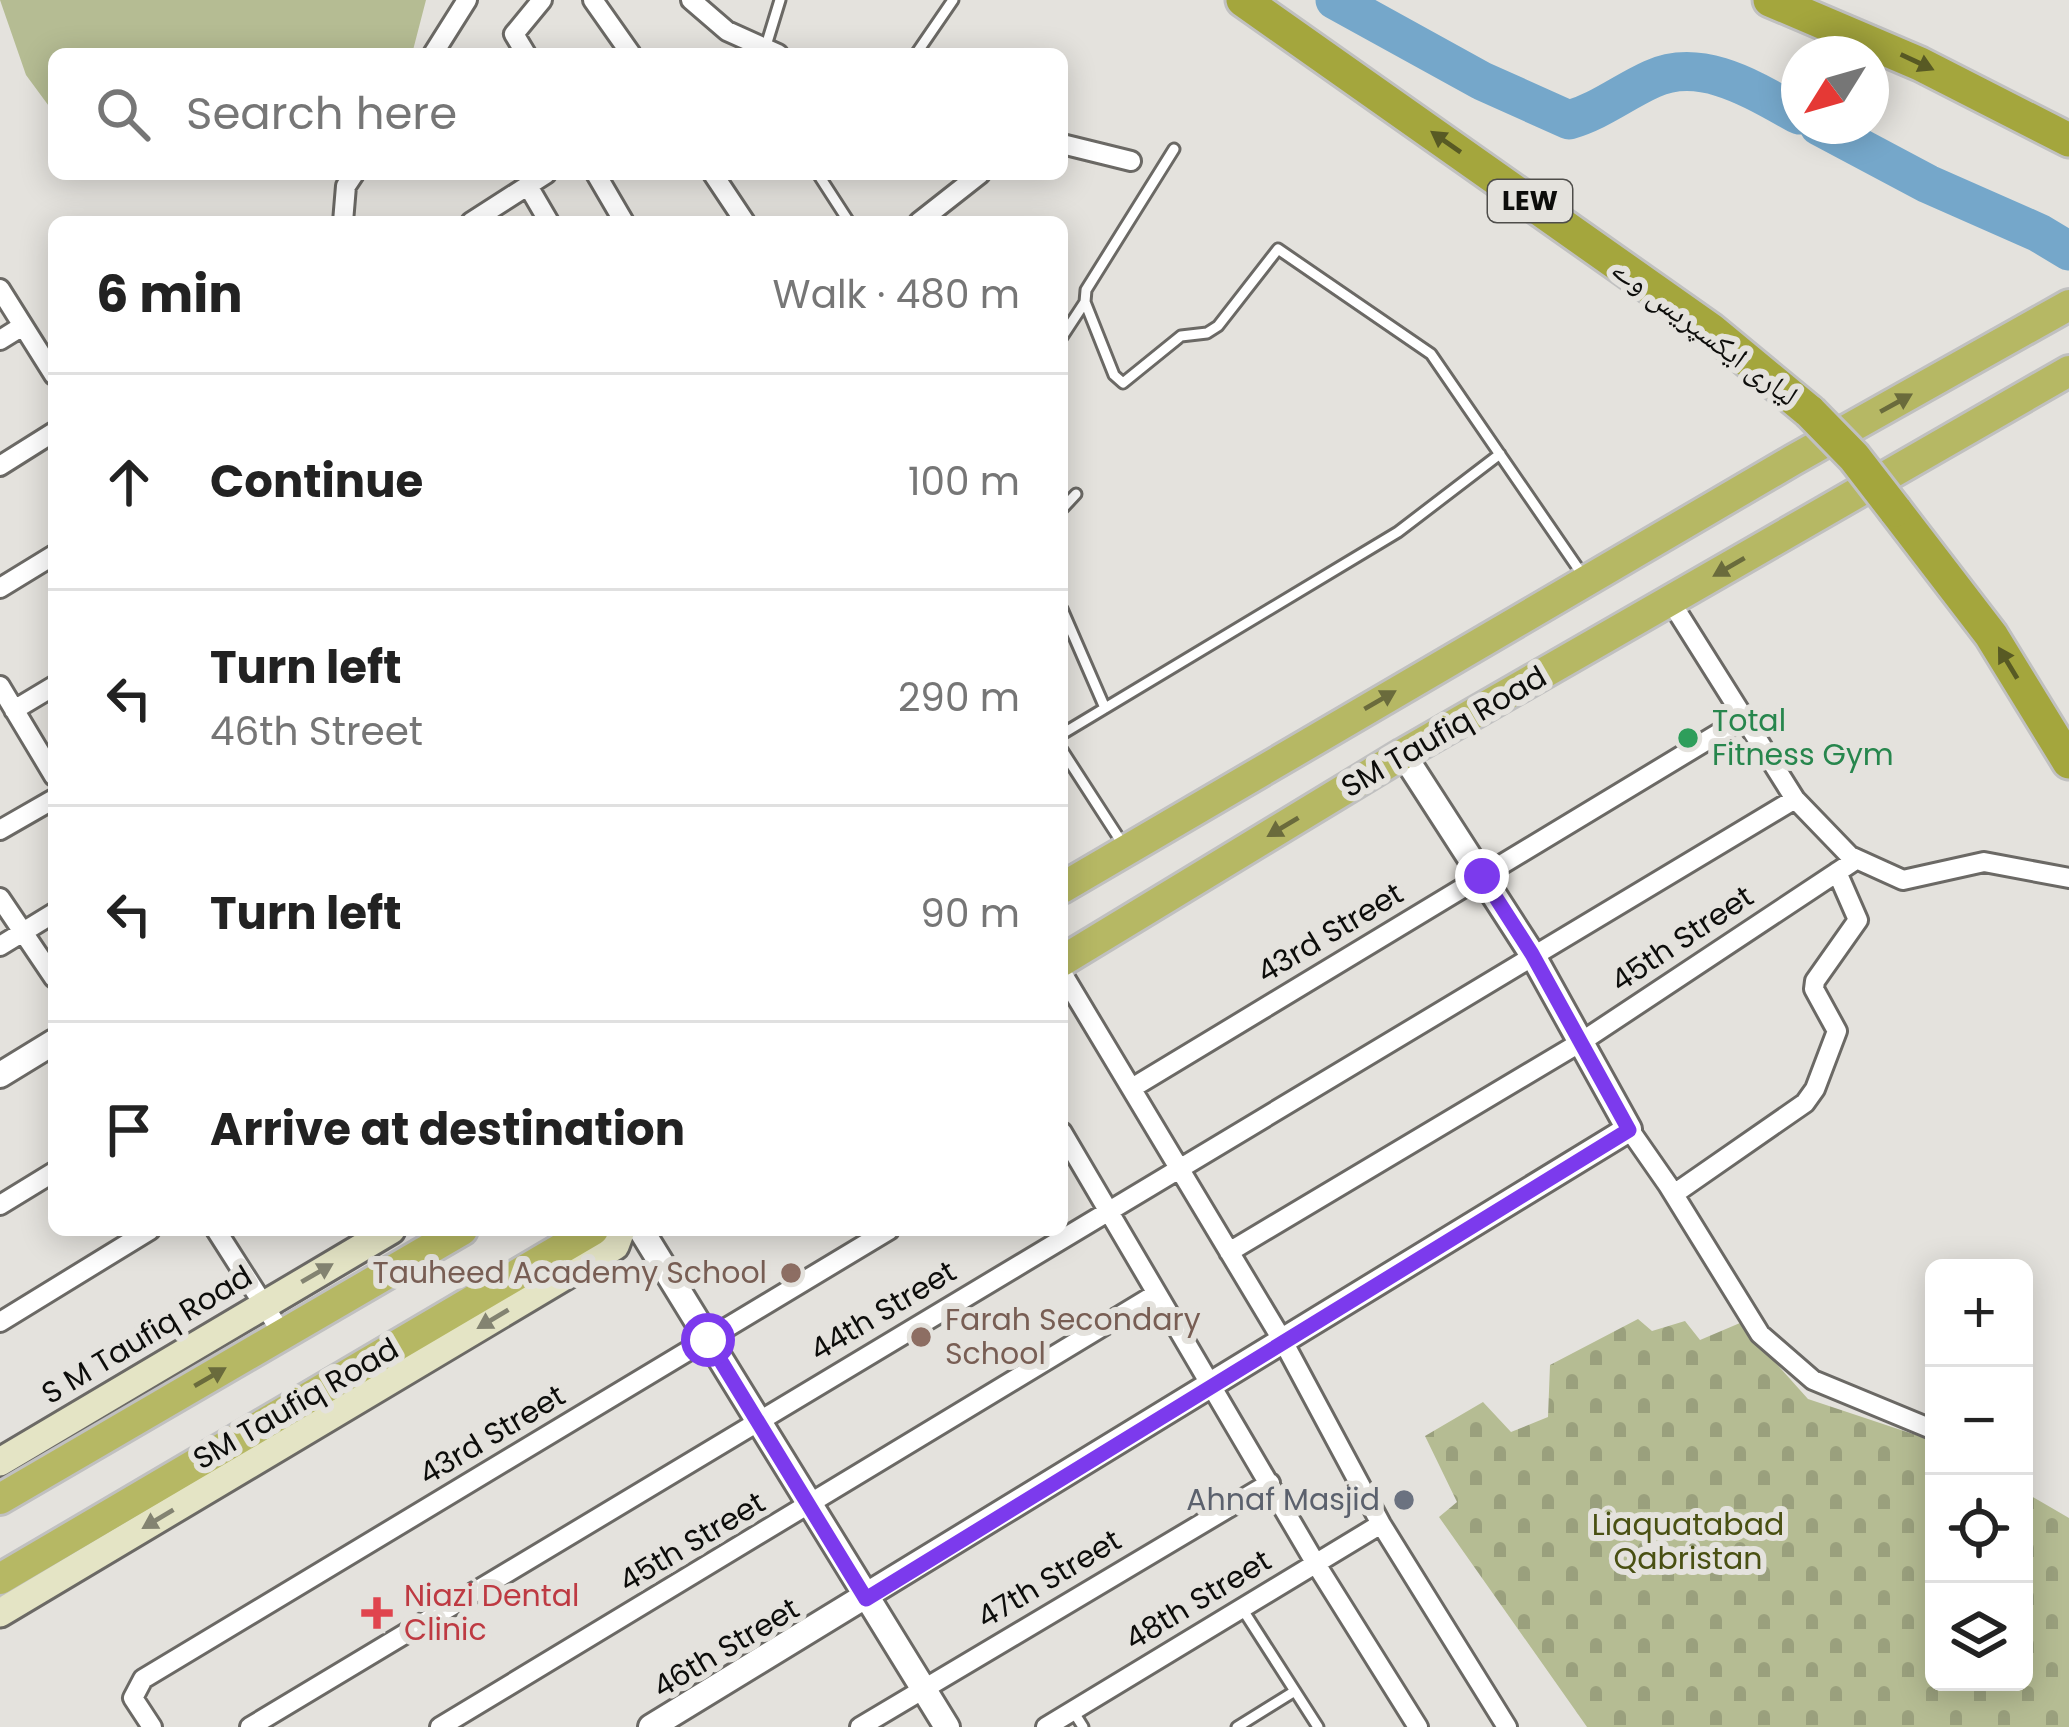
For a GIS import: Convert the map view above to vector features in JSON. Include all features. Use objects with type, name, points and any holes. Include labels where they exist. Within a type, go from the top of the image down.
[{"type":"highway","name":"لیاری ایکسپریس وے","points":[[1243,0],[1711,330],[1810,412],[1867,473],[1991,635],[2069,762]]},
{"type":"highway","points":[[1770,0],[1920,64],[2069,140]]},
{"type":"highway","points":[[1068,884],[1793,460],[2069,305]]},
{"type":"highway","name":"SM Taufiq Road","points":[[1068,957],[1403,754],[2069,370]]},
{"type":"highway","points":[[0,1499],[452,1236]]},
{"type":"highway","name":"SM Taufiq Road","points":[[0,1579],[582,1236]]},
{"type":"main road","name":"S M Taufiq Road","points":[[0,1462],[381,1236]]},
{"type":"main road","points":[[0,1612],[615,1246],[619,1236]]},
{"type":"street","points":[[437,48],[467,0]]},
{"type":"street","points":[[522,48],[514,34],[542,0]]},
{"type":"street","points":[[593,0],[627,48]]},
{"type":"street","points":[[691,0],[727,31],[761,48]]},
{"type":"street","points":[[1068,145],[1131,161]]},
{"type":"street","points":[[344,216],[350,180]]},
{"type":"street","points":[[480,216],[537,180]]},
{"type":"street","points":[[600,180],[620,216]]},
{"type":"street","points":[[717,180],[741,216]]},
{"type":"street","points":[[928,216],[972,180]]},
{"type":"street","points":[[528,186],[546,216]]},
{"type":"street","points":[[0,289],[48,366]]},
{"type":"street","points":[[0,340],[21,327]]},
{"type":"street","points":[[0,466],[48,436]]},
{"type":"street","points":[[0,587],[48,559]]},
{"type":"street","points":[[1671,602],[1795,799],[1836,845],[1903,880],[1984,862],[2069,878]]},
{"type":"street","points":[[0,686],[48,766]]},
{"type":"street","points":[[14,710],[48,690]]},
{"type":"street","name":"43rd Street","points":[[1132,1088],[1744,718]]},
{"type":"street","points":[[1403,754],[1532,954],[1629,1130],[1760,1334],[1813,1380],[1925,1426]]},
{"type":"street","name":"44th Street","points":[[1068,1236],[1795,799]]},
{"type":"street","points":[[0,830],[48,802]]},
{"type":"street","name":"45th Street","points":[[1229,1252],[1581,1042],[1857,859]]},
{"type":"street","points":[[1674,1194],[1805,1103],[1815,1090],[1837,1031],[1817,998],[1815,981],[1858,920],[1837,872]]},
{"type":"street","points":[[0,898],[48,970]]},
{"type":"street","points":[[0,946],[48,917]]},
{"type":"street","points":[[1068,983],[1284,1343],[1381,1524],[1507,1727]]},
{"type":"street","points":[[0,1075],[48,1046]]},
{"type":"street","name":"46th Street","points":[[652,1727],[1629,1130]]},
{"type":"street","points":[[1068,1142],[1316,1564],[1418,1727]]},
{"type":"street","points":[[0,1205],[48,1176]]},
{"type":"street","points":[[0,1322],[140,1236]]},
{"type":"street","points":[[219,1236],[283,1335]]},
{"type":"street","points":[[645,1236],[946,1727]]},
{"type":"street","name":"43rd Street","points":[[152,1727],[133,1698],[143,1679],[879,1236]]},
{"type":"street","name":"44th Street","points":[[250,1727],[1068,1236]]},
{"type":"street","name":"45th Street","points":[[440,1727],[1156,1294]]},
{"type":"street","name":"47th Street","points":[[860,1727],[1270,1483]]},
{"type":"street","name":"48th Street","points":[[1046,1727],[1078,1719],[1242,1608],[1381,1524]]},
{"type":"lane","points":[[770,48],[780,0]]},
{"type":"lane","points":[[920,48],[953,0]]},
{"type":"lane","points":[[1068,327],[1086,290],[1174,149]]},
{"type":"lane","points":[[822,180],[845,216]]},
{"type":"lane","points":[[1084,302],[1114,375],[1123,383],[1181,337],[1208,333],[1218,326],[1278,249],[1431,354],[1587,582]]},
{"type":"lane","points":[[1068,730],[1397,532],[1500,454]]},
{"type":"lane","points":[[1068,503],[1076,494]]},
{"type":"lane","points":[[1068,623],[1105,708]]},
{"type":"lane","points":[[1068,759],[1126,849]]},
{"type":"lane","points":[[1242,1608],[1318,1727]]},
{"type":"lane","points":[[1237,1727],[1295,1691]]},
{"type":"green space","points":[[0,0],[426,0],[414,48],[48,48],[48,105],[26,75]]},
{"type":"green space","name":"Liaquatabad Qabristan","points":[[1638,1319],[1652,1331],[1685,1321],[1700,1340],[1740,1323],[1808,1399],[1925,1438],[1925,1691],[2033,1691],[2033,1497],[2069,1518],[2069,1727],[1587,1727],[1439,1517],[1457,1502],[1425,1436],[1483,1402],[1511,1432],[1548,1417],[1550,1365]]},
{"type":"waterway","points":[[1335,0],[1482,81],[1569,120],[1671,73],[1728,79],[1781,105]]},
{"type":"waterway","points":[[1853,144],[2069,251]]},
{"type":"place","name":"Total Fitness Gym","points":[[1688,738]]},
{"type":"place","name":"Tauheed Academy School","points":[[791,1273]]},
{"type":"place","name":"Farah Secondary School","points":[[921,1337]]},
{"type":"place","name":"Ahnaf Masjid","points":[[1404,1500]]},
{"type":"place","name":"Niazi Dental Clinic","points":[[377,1613]]},
{"type":"route","points":[[708,1340],[866,1599],[1629,1130],[1532,954],[1482,876]]}]
